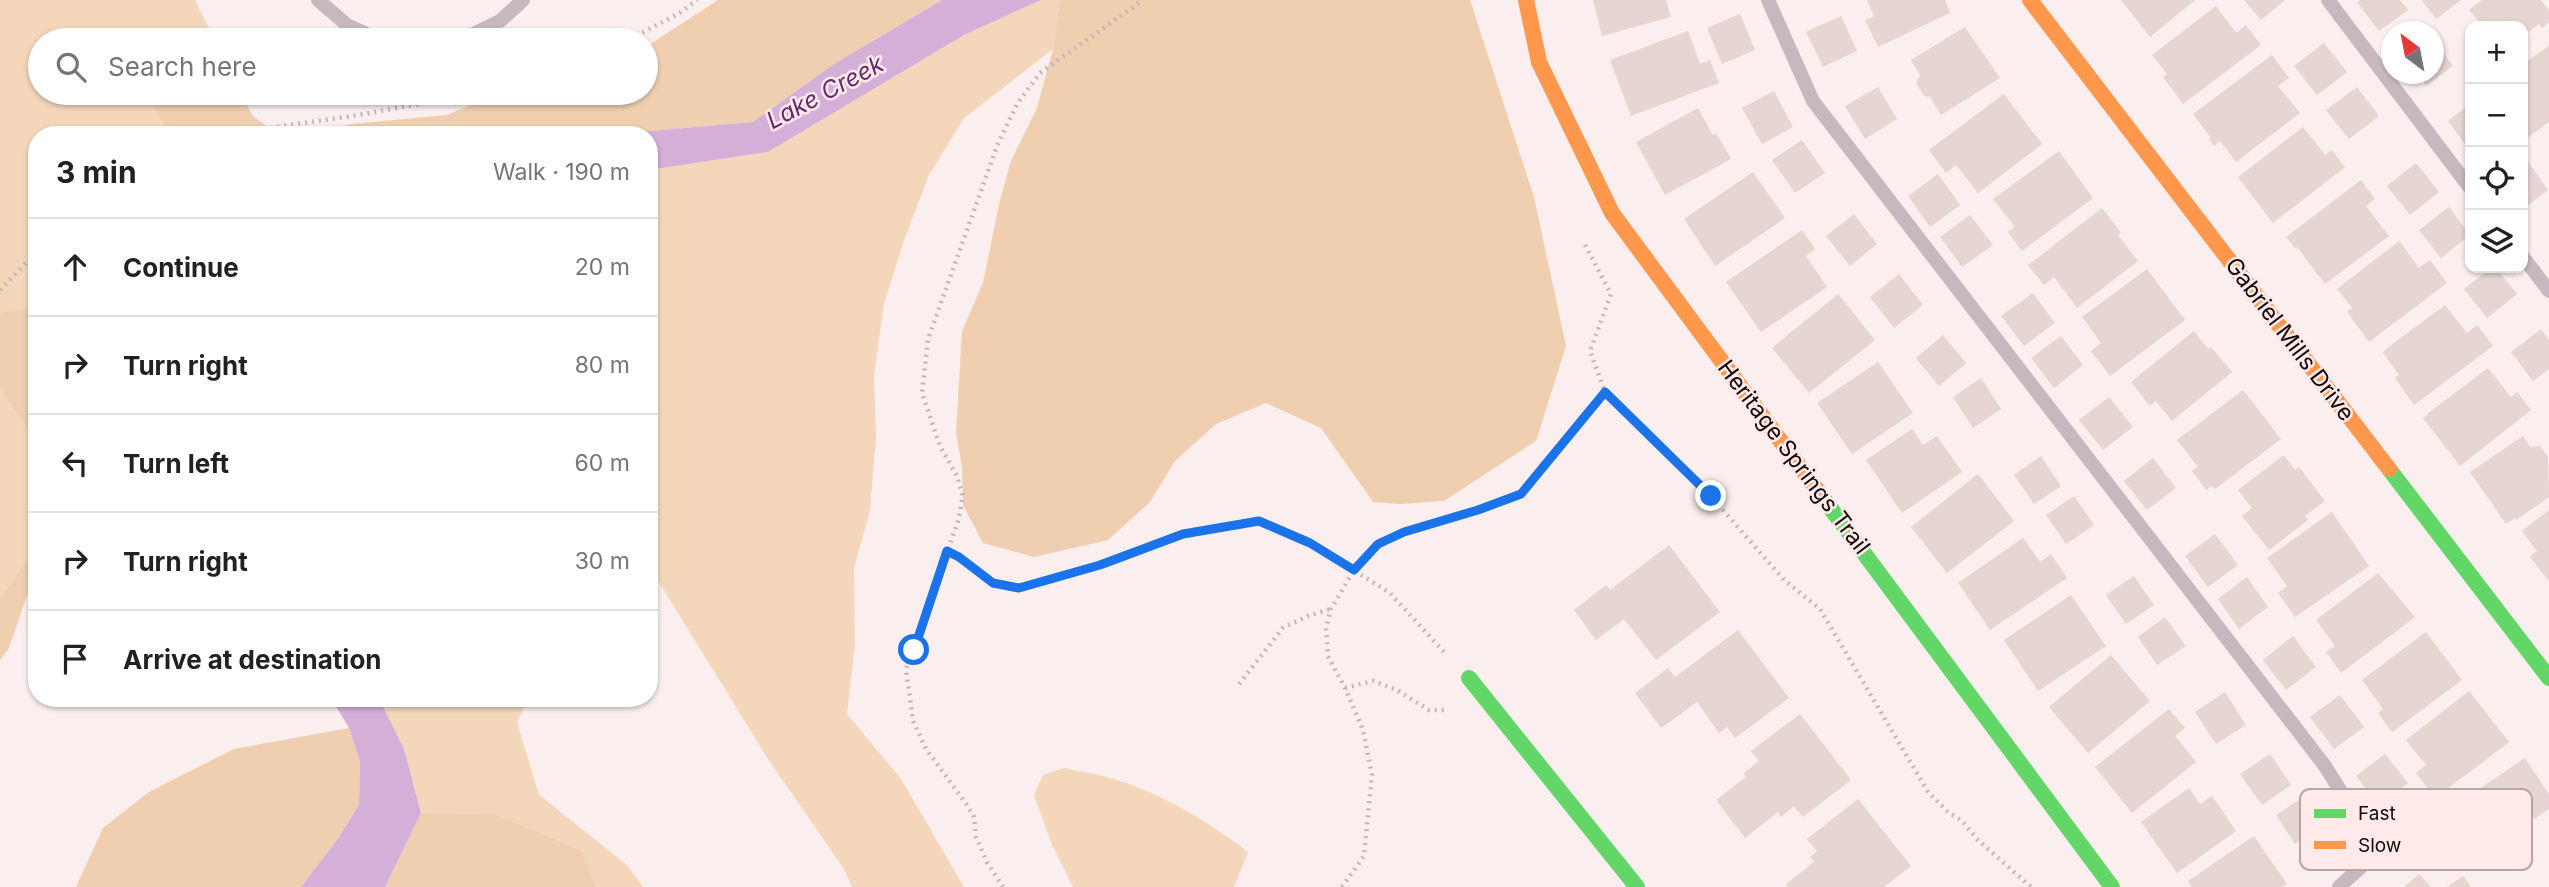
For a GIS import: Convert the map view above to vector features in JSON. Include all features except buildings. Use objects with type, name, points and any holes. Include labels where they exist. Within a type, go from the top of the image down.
[{"type":"street","name":"Heritage Springs Trail","points":[[1526,0],[1539,62],[1612,213],[2112,887]]},
{"type":"street","name":"Gabriel Mills Drive","points":[[2031,0],[2549,678]]},
{"type":"street","points":[[1469,678],[1637,887]]},
{"type":"lane","points":[[318,0],[354,28]]},
{"type":"lane","points":[[486,28],[500,21],[523,0]]},
{"type":"lane","points":[[1768,0],[1813,101],[2325,766],[2339,789]]},
{"type":"lane","points":[[2328,0],[2465,181]]},
{"type":"lane","points":[[2528,264],[2549,291]]},
{"type":"lane","points":[[2339,887],[2358,870]]},
{"type":"path","points":[[651,28],[678,14],[696,0]]},
{"type":"path","points":[[1003,887],[987,862],[976,837],[974,817],[926,749],[913,721],[906,669],[958,521],[963,496],[957,476],[940,446],[922,393],[928,339],[997,146],[1017,104],[1041,73],[1143,0]]},
{"type":"path","points":[[286,126],[416,105]]},
{"type":"path","points":[[0,290],[28,260]]},
{"type":"path","points":[[1342,887],[1364,856],[1372,775],[1363,730],[1328,656],[1326,628],[1331,609],[1354,570],[1378,544],[1521,494],[1605,392],[1711,496],[1784,580],[1820,608],[1928,792],[2031,887]]},
{"type":"path","points":[[947,551],[993,583],[1019,588],[1100,565],[1183,534],[1259,521],[1310,543],[1390,593],[1469,678]]},
{"type":"path","points":[[1239,684],[1283,628],[1331,609]]},
{"type":"path","points":[[1345,688],[1373,681],[1395,689],[1429,710],[1456,710],[1482,694]]},
{"type":"shaded area","points":[[0,0],[195,0],[209,28],[28,28],[28,105],[241,105],[254,126],[28,126],[28,556],[0,599]]},
{"type":"shaded area","points":[[718,0],[942,0],[834,64],[753,122],[658,130],[658,126],[341,126],[447,115],[471,105],[658,105],[658,39]]},
{"type":"shaded area","points":[[1041,0],[1060,0],[1053,49],[964,118],[929,175],[904,240],[884,304],[874,376],[876,437],[870,511],[854,568],[855,643],[847,714],[901,779],[964,887],[852,887],[844,869],[768,759],[658,581],[658,169],[768,152],[964,35]]},
{"type":"shaded area","points":[[1060,0],[1470,0],[1534,197],[1566,346],[1536,441],[1444,501],[1400,504],[1373,502],[1321,428],[1266,403],[1216,424],[1175,461],[1150,502],[1108,540],[1034,557],[983,543],[963,505],[962,467],[956,433],[962,331],[983,283],[1011,161],[1037,108],[1053,49]]},
{"type":"shaded area","points":[[153,105],[247,105],[253,116],[267,126],[164,126]]},
{"type":"shaded area","points":[[28,310],[28,429],[0,387],[2,312]]},
{"type":"shaded area","points":[[28,556],[28,593],[8,650],[0,660],[0,599]]},
{"type":"shaded area","points":[[383,707],[524,707],[517,722],[539,795],[627,865],[643,887],[596,887],[581,850],[495,814],[421,813],[404,749]]},
{"type":"shaded area","points":[[349,728],[360,761],[359,805],[337,840],[301,887],[76,887],[103,828],[149,792],[234,749]]},
{"type":"shaded area","points":[[1064,768],[1111,778],[1152,793],[1202,820],[1233,841],[1248,852],[1234,887],[1073,887],[1052,845],[1034,795],[1043,775]]},
{"type":"shaded area","points":[[421,813],[495,814],[581,850],[596,887],[385,887]]},
{"type":"water","name":"Lake Creek","points":[[942,0],[1041,0],[964,35],[768,152],[658,169],[658,130],[753,122],[834,64]]},
{"type":"water","points":[[336,707],[383,707],[404,749],[421,813],[385,887],[301,887],[337,840],[359,805],[360,761],[349,728]]},
{"type":"traffic: fast","points":[[2389,469],[2549,678]]},
{"type":"traffic: fast","points":[[1820,494],[2112,887]]},
{"type":"traffic: fast","points":[[1469,678],[1637,887]]},
{"type":"traffic: slow","points":[[1526,0],[1539,62],[1612,213],[1820,494]]},
{"type":"traffic: slow","points":[[2030,0],[2389,469]]},
{"type":"route","points":[[914,650],[947,551],[993,583],[1019,588],[1100,565],[1183,534],[1259,521],[1310,543],[1354,570],[1378,544],[1404,532],[1521,494],[1605,392],[1711,496]]}]
